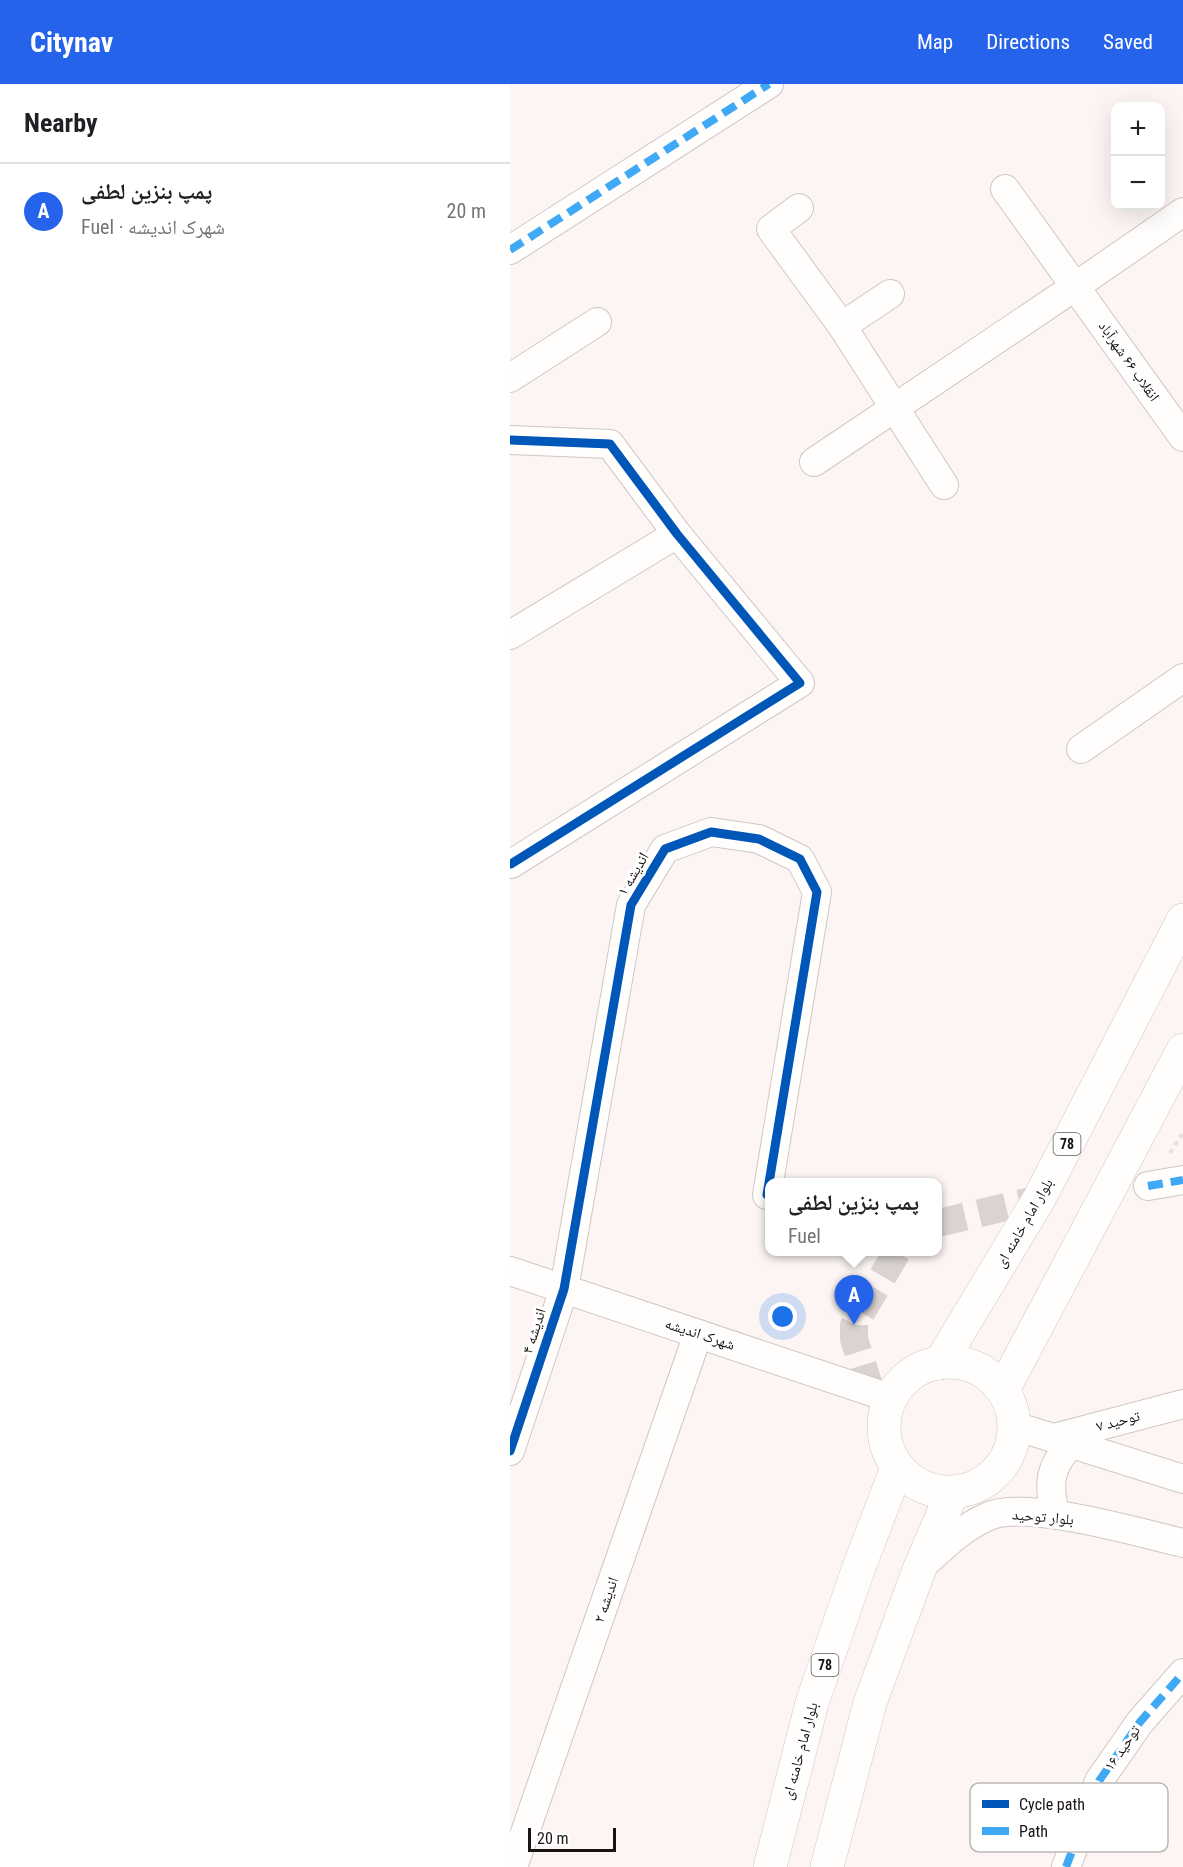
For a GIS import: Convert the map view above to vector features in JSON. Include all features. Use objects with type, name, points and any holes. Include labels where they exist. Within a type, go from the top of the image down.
[{"type":"main road","name":"بلوار امام خامنه ای","points":[[940,1363],[1039,1199],[1183,920]]},
{"type":"main road","points":[[1003,1390],[1183,1050]]},
{"type":"main road","points":[[940,1363],[958,1363],[975,1368],[991,1377],[1003,1390],[1012,1409],[1015,1426],[1010,1450],[1000,1468],[985,1482],[969,1490],[952,1493],[936,1492],[908,1479],[897,1468],[884,1441],[885,1412],[897,1388],[916,1370],[940,1363]]},
{"type":"main road","name":"بلوار امام خامنه ای","points":[[776,1862],[812,1702],[897,1468]]},
{"type":"main road","points":[[826,1865],[870,1703],[919,1570],[952,1493]]},
{"type":"street","points":[[510,250],[769,84]]},
{"type":"street","name":"انقلاب ۶۶ شهرآباد","points":[[1005,189],[1183,437]]},
{"type":"street","points":[[799,208],[771,229],[842,326],[944,485]]},
{"type":"street","points":[[814,462],[1183,212]]},
{"type":"street","points":[[842,326],[890,294]]},
{"type":"street","points":[[510,378],[597,322]]},
{"type":"street","points":[[510,440],[610,444],[677,534],[800,683],[510,866]]},
{"type":"street","points":[[510,635],[677,534]]},
{"type":"street","points":[[1082,750],[1183,678]]},
{"type":"street","name":"اندیشه ۱","points":[[564,1289],[631,905],[665,849],[711,832],[759,839],[800,859],[817,892],[769,1178]]},
{"type":"street","points":[[1148,1186],[1183,1180]]},
{"type":"street","name":"شهرک اندیشه","points":[[510,1270],[890,1398]]},
{"type":"street","name":"اندیشه ۴","points":[[510,1451],[564,1289]]},
{"type":"street","name":"اندیشه ۲","points":[[513,1867],[698,1334]]},
{"type":"street","name":"توحید ۷","points":[[1063,1441],[1183,1404]]},
{"type":"street","points":[[1015,1426],[1183,1479]]},
{"type":"street","points":[[1055,1514],[1050,1479],[1063,1441]]},
{"type":"street","name":"بلوار توحید","points":[[919,1570],[962,1530],[992,1515],[1016,1512],[1055,1514],[1183,1543]]},
{"type":"street","name":"توحید ۱۶","points":[[1098,1783],[1140,1722],[1183,1673]]},
{"type":"street","name":"توحید ۱۶","points":[[1066,1867],[1072,1852]]},
{"type":"tunnel","points":[[942,1222],[1039,1199]]},
{"type":"tunnel","points":[[871,1392],[854,1339],[854,1325],[895,1256]]},
{"type":"marked path","points":[[510,250],[769,84]]},
{"type":"marked path","points":[[1148,1186],[1183,1180]]},
{"type":"marked path","points":[[1098,1783],[1140,1722],[1183,1673]]},
{"type":"marked path","points":[[1066,1867],[1072,1852]]},
{"type":"cycle path","points":[[510,440],[610,444],[677,534],[800,683],[511,864]]},
{"type":"cycle path","points":[[510,1451],[564,1289],[631,905],[665,849],[711,832],[759,839],[800,859],[817,892],[770,1178]]},
{"type":"place","name":"پمپ بنزین لطفی","points":[[854,1325]]}]
